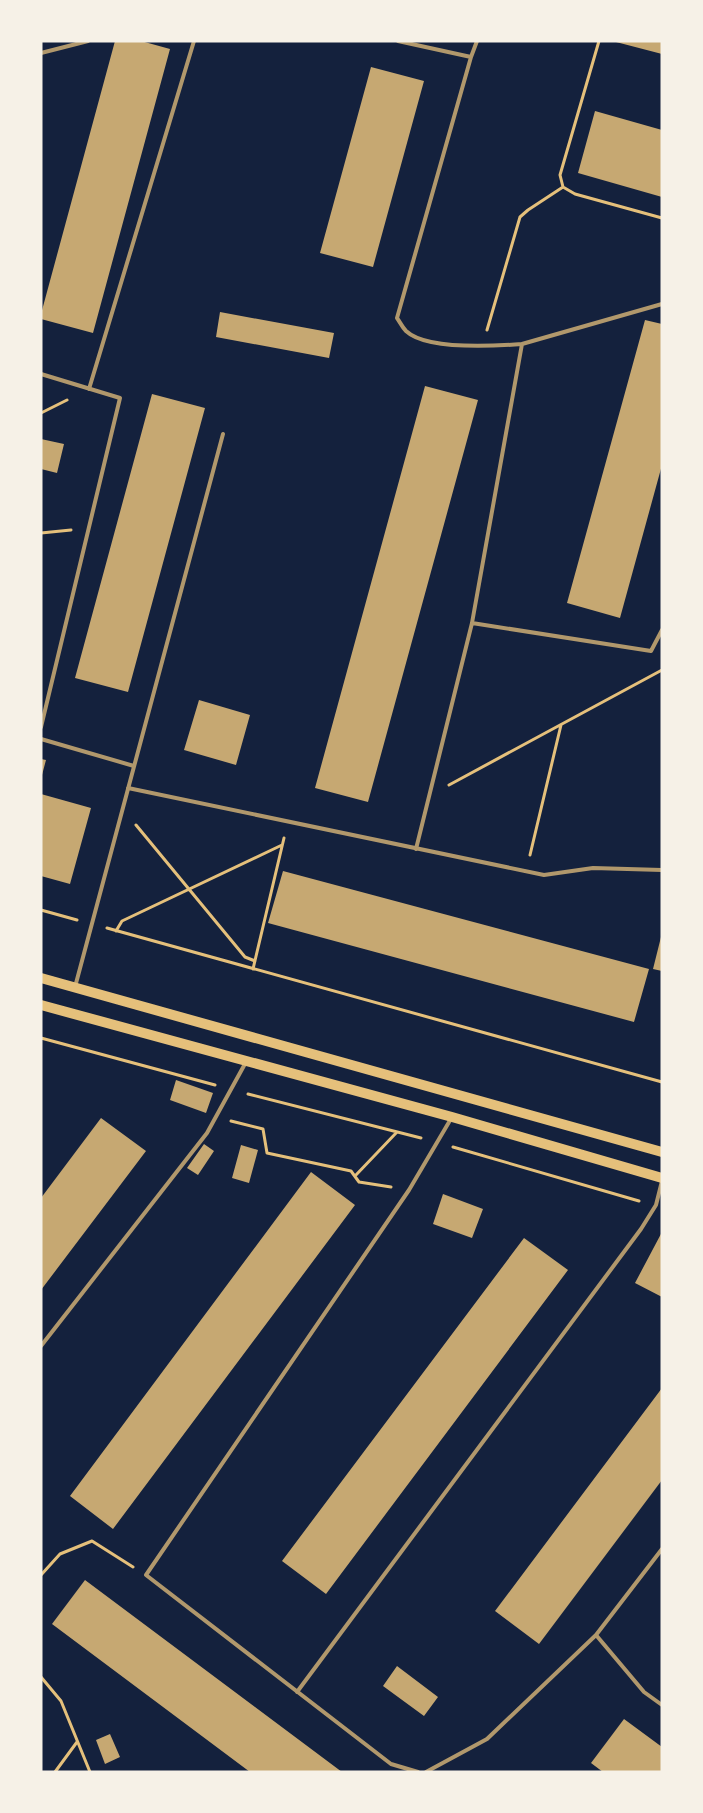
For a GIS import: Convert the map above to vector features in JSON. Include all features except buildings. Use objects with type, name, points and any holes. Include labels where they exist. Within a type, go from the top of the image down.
[{"type":"main road","points":[[41,978],[662,1152]]},
{"type":"main road","points":[[41,1005],[452,1117],[662,1180]]},
{"type":"lane","points":[[41,54],[88,41]]},
{"type":"lane","points":[[89,389],[194,41]]},
{"type":"lane","points":[[398,41],[471,57]]},
{"type":"lane","points":[[477,41],[397,318],[407,332],[425,341],[482,347],[522,344],[662,304]]},
{"type":"lane","points":[[416,849],[472,623],[522,344]]},
{"type":"lane","points":[[41,374],[120,398],[41,727]]},
{"type":"lane","points":[[75,987],[223,434]]},
{"type":"lane","points":[[472,623],[651,651],[662,630]]},
{"type":"lane","points":[[41,739],[134,766]]},
{"type":"lane","points":[[128,788],[544,875],[593,868],[662,870]]},
{"type":"lane","points":[[41,1346],[207,1133],[246,1062]]},
{"type":"lane","points":[[418,1772],[391,1764],[146,1575],[408,1190],[452,1117]]},
{"type":"lane","points":[[297,1692],[629,1245],[656,1205],[662,1180]]},
{"type":"lane","points":[[426,1772],[487,1738],[596,1634],[662,1549]]},
{"type":"lane","points":[[596,1634],[644,1692],[662,1705]]},
{"type":"path","points":[[598,41],[560,176],[563,187],[575,194],[662,218]]},
{"type":"path","points":[[482,347],[520,218],[528,210],[563,187]]},
{"type":"path","points":[[41,533],[89,528]]},
{"type":"path","points":[[429,796],[662,670]]},
{"type":"path","points":[[526,872],[562,724]]},
{"type":"path","points":[[122,808],[245,957],[255,961]]},
{"type":"path","points":[[253,968],[288,822]]},
{"type":"path","points":[[116,931],[122,921],[282,845]]},
{"type":"path","points":[[41,910],[662,1082]]},
{"type":"path","points":[[41,1038],[231,1090],[436,1142],[656,1205]]},
{"type":"path","points":[[216,1117],[263,1129],[267,1153],[350,1171],[360,1182],[408,1190]]},
{"type":"path","points":[[355,1176],[397,1132]]},
{"type":"path","points":[[41,1575],[60,1554],[92,1541],[146,1575]]},
{"type":"path","points":[[41,1677],[61,1700],[90,1772]]},
{"type":"path","points":[[55,1772],[78,1742]]}]
